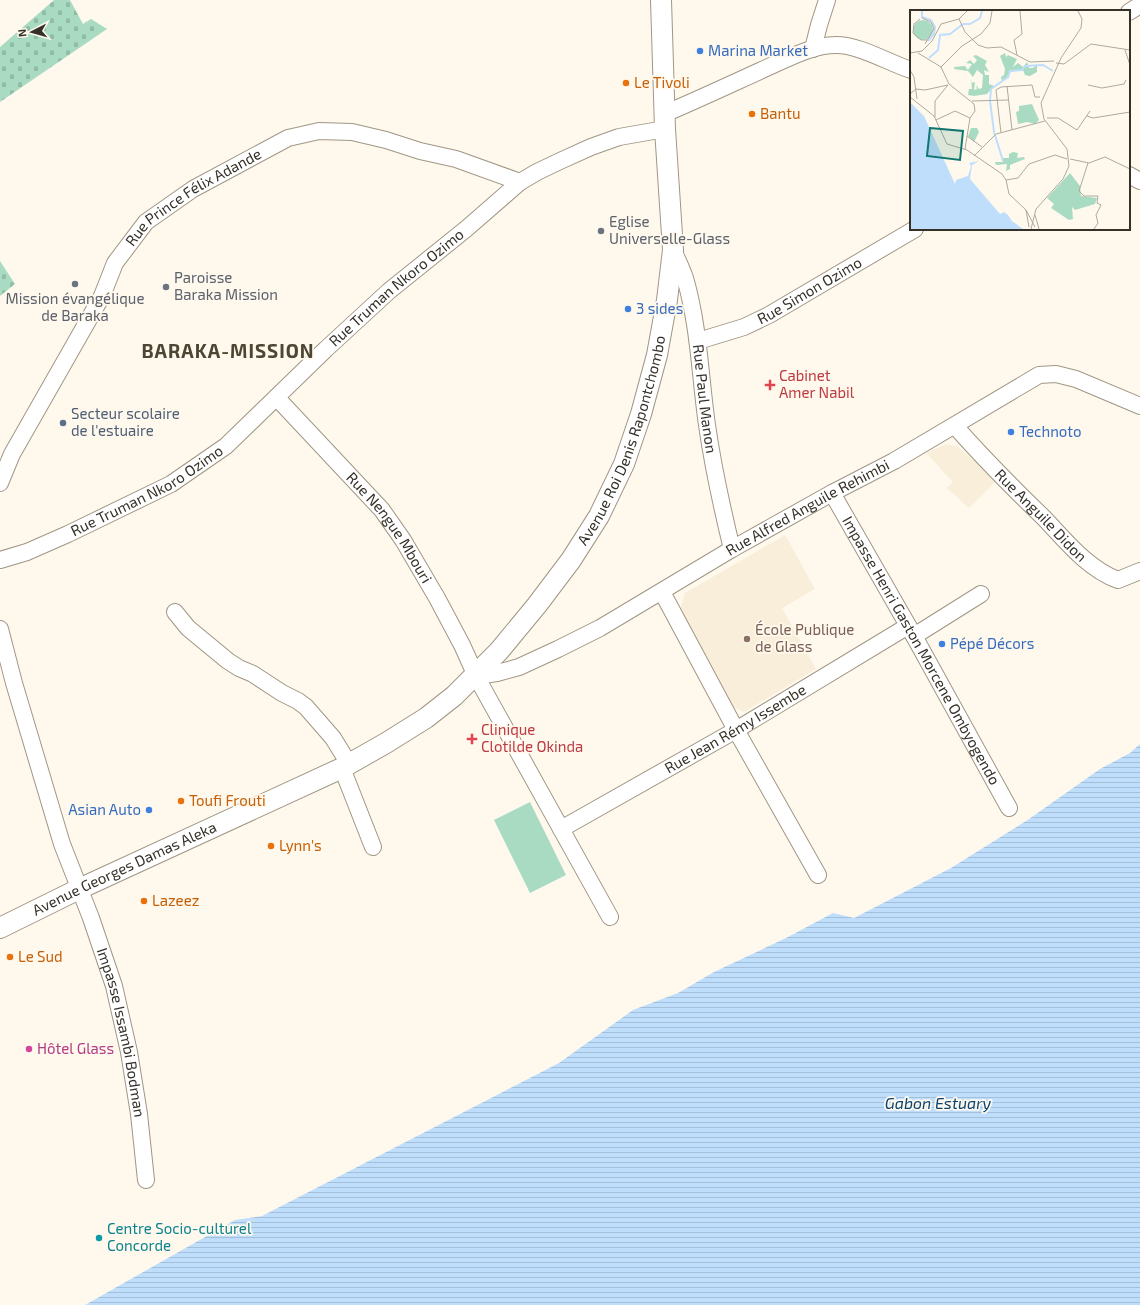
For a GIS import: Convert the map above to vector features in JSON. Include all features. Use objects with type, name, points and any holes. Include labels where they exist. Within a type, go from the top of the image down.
[{"type":"main road","name":"Avenue Roi Denis Rapontchombo","points":[[476,676],[537,605],[571,560],[599,516],[620,470],[641,414],[657,355],[667,300],[673,250],[665,121],[661,0]]},
{"type":"main road","name":"Avenue Georges Damas Aleka","points":[[0,928],[79,889],[234,819],[346,766],[426,718],[476,676]]},
{"type":"street","points":[[814,49],[819,25],[827,0]]},
{"type":"street","points":[[1130,11],[1140,5]]},
{"type":"street","name":"Rue Truman Nkoro Ozimo","points":[[0,560],[27,552],[61,537],[171,484],[226,446],[326,349],[389,291],[466,229],[520,182],[543,169],[591,147],[665,121],[814,49],[838,45],[871,54],[910,70]]},
{"type":"street","name":"Rue Prince Félix Adande","points":[[0,483],[12,454],[102,296],[115,263],[146,222],[193,189],[288,138],[319,131],[352,132],[386,140],[420,151],[456,159],[520,182]]},
{"type":"street","points":[[1130,176],[1140,181]]},
{"type":"street","name":"Rue Simon Ozimo","points":[[698,340],[732,331],[769,315],[913,230]]},
{"type":"street","name":"Rue Paul Manon","points":[[673,250],[684,277],[698,340],[714,471],[732,549]]},
{"type":"street","name":"Rue Alfred Anguile Rehimbi","points":[[476,676],[497,673],[525,664],[600,628],[732,549],[832,493],[894,461],[1039,376],[1056,374],[1076,379],[1140,406]]},
{"type":"street","name":"Rue Nengue Mbouri","points":[[277,398],[382,510],[403,540],[437,598],[462,645],[476,676],[610,918]]},
{"type":"street","name":"Rue Anguile Didon","points":[[955,426],[989,464],[1078,553],[1106,576],[1118,580],[1140,571]]},
{"type":"street","name":"Impasse Henri Gaston Morcene Ombyogendo","points":[[832,493],[911,631],[1009,808]]},
{"type":"street","points":[[662,592],[736,730],[818,875]]},
{"type":"street","name":"Rue Jean Rémy Issembe","points":[[561,829],[911,631],[981,594]]},
{"type":"street","points":[[175,612],[188,628],[228,661],[253,674],[306,707],[333,738],[346,766],[373,847]]},
{"type":"street","name":"Impasse Issambi Bodman","points":[[0,629],[14,683],[60,837],[91,918],[114,986],[129,1052],[139,1114],[146,1180]]},
{"type":"shaded area","points":[[947,444],[958,447],[997,480],[969,508],[947,488],[953,482],[926,453]]},
{"type":"shaded area","name":"École Publique de Glass","points":[[785,535],[815,589],[782,608],[816,669],[744,712],[730,706],[680,610],[685,593]]},
{"type":"green space","points":[[54,0],[70,0],[83,24],[91,19],[107,29],[0,102],[0,47]]},
{"type":"green space","points":[[0,261],[15,284],[0,296]]},
{"type":"green space","points":[[530,802],[566,875],[530,893],[494,820]]},
{"type":"water","name":"Gabon Estuary","points":[[1140,744],[1140,1305],[85,1305],[235,1220],[262,1216],[559,1063],[633,1010],[678,993],[714,972],[786,938],[833,913],[854,918],[951,868],[1029,819],[1100,769],[1130,753]]},
{"type":"place","name":"Marina Market","points":[[700,51]]},
{"type":"place","name":"Le Tivoli","points":[[626,83]]},
{"type":"place","name":"Bantu","points":[[752,114]]},
{"type":"place","name":"Eglise Universelle-Glass","points":[[601,231]]},
{"type":"place","name":"Mission évangélique de Baraka","points":[[75,284]]},
{"type":"place","name":"Paroisse Baraka Mission","points":[[166,287]]},
{"type":"place","name":"3 sides","points":[[628,309]]},
{"type":"place","name":"Cabinet Amer Nabil","points":[[770,385]]},
{"type":"place","name":"Secteur scolaire de l'estuaire","points":[[63,423]]},
{"type":"place","name":"Technoto","points":[[1011,432]]},
{"type":"place","name":"École Publique de Glass","points":[[747,639]]},
{"type":"place","name":"Pépé Décors","points":[[942,644]]},
{"type":"place","name":"Clinique Clotilde Okinda","points":[[472,739]]},
{"type":"place","name":"Toufi Frouti","points":[[181,801]]},
{"type":"place","name":"Asian Auto","points":[[149,810]]},
{"type":"place","name":"Lynn's","points":[[271,846]]},
{"type":"place","name":"Lazeez","points":[[144,901]]},
{"type":"place","name":"Le Sud","points":[[10,957]]},
{"type":"place","name":"Hôtel Glass","points":[[29,1049]]},
{"type":"place","name":"Centre Socio-culturel Concorde","points":[[99,1238]]},
{"type":"district","name":"BARAKA-MISSION","points":[[228,351]]}]
